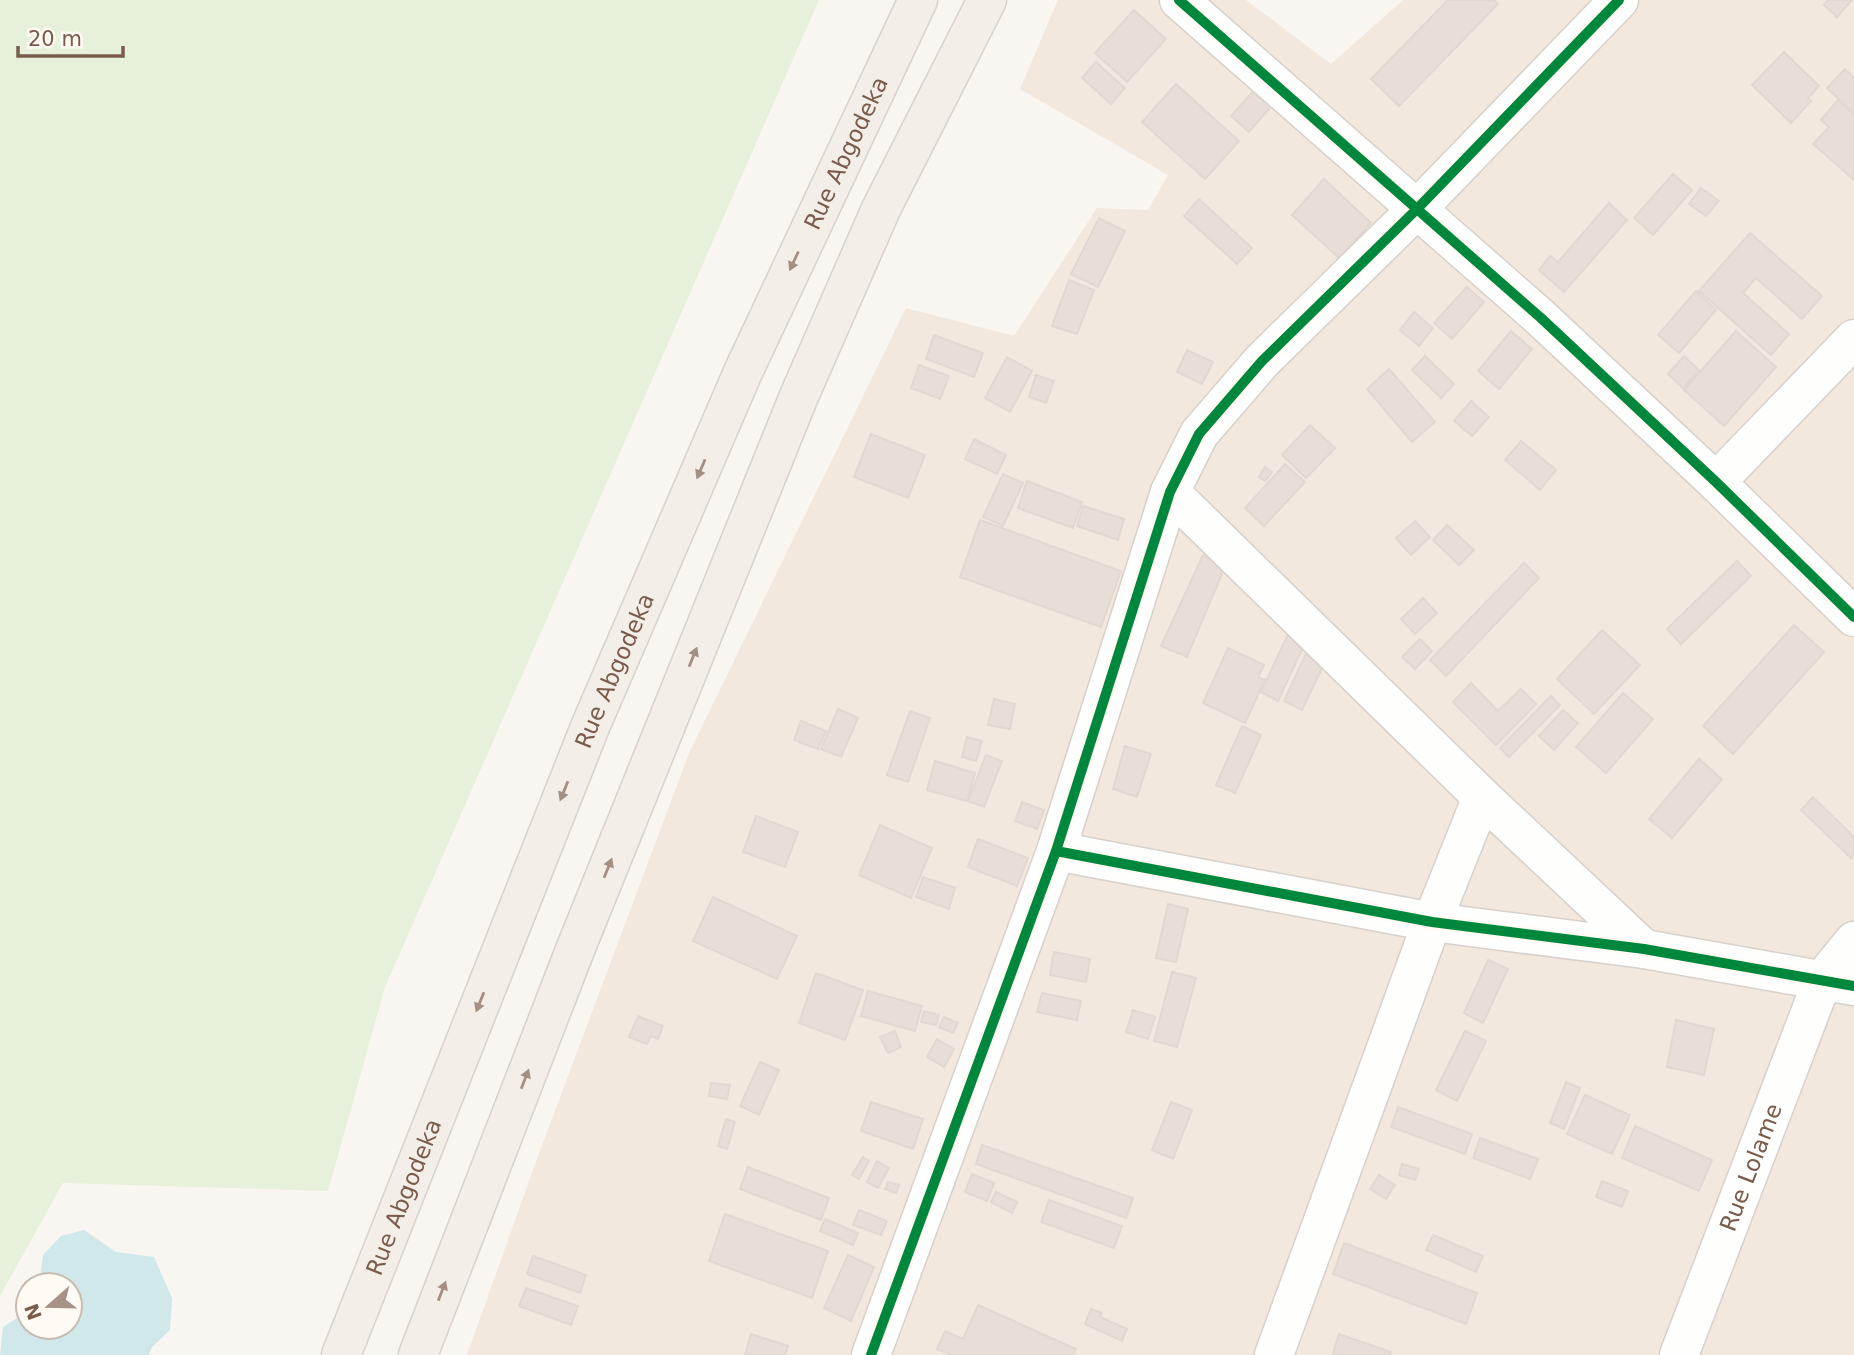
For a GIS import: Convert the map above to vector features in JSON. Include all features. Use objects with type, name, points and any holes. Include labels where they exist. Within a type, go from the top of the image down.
[{"type":"main road","name":"Rue Abgodeka","points":[[341,1355],[590,727],[743,372],[918,0]]},
{"type":"main road","points":[[418,1355],[575,950],[799,396],[881,209],[987,0]]},
{"type":"street","points":[[1179,0],[1551,327],[1716,482],[1854,617]]},
{"type":"street","points":[[871,1355],[1056,851],[1170,492],[1199,434],[1262,361],[1417,209],[1619,0]]},
{"type":"street","points":[[1716,482],[1854,339]]},
{"type":"street","points":[[1170,492],[1482,797],[1644,949]]},
{"type":"street","points":[[1275,1355],[1432,922],[1482,797]]},
{"type":"street","points":[[1056,851],[1432,922],[1644,949],[1838,983]]},
{"type":"street","name":"Rue Lolame","points":[[1679,1355],[1854,941]]},
{"type":"shaded area","points":[[1058,0],[1246,0],[1331,64],[1403,0],[1854,0],[1854,1355],[467,1355],[534,1167],[689,753],[906,308],[1014,336],[1097,208],[1148,210],[1168,175],[1020,89]]},
{"type":"green space","points":[[0,0],[819,0],[385,987],[328,1191],[63,1183],[0,1296]]},
{"type":"water","points":[[84,1230],[116,1252],[154,1257],[172,1298],[170,1330],[152,1347],[149,1355],[0,1355],[3,1327],[14,1320],[14,1341],[84,1341],[84,1271],[41,1271],[43,1255],[61,1236]]},
{"type":"building","points":[[1448,0],[1494,0],[1498,4],[1399,106],[1371,79]]},
{"type":"building","points":[[1828,0],[1852,0],[1837,17],[1824,5]]},
{"type":"building","points":[[1134,10],[1166,39],[1127,82],[1095,53]]},
{"type":"building","points":[[1784,52],[1819,86],[1808,98],[1811,101],[1791,123],[1752,85]]},
{"type":"building","points":[[1096,62],[1125,88],[1111,104],[1082,78]]},
{"type":"building","points":[[1845,69],[1854,78],[1854,114],[1827,88]]},
{"type":"building","points":[[1176,84],[1239,141],[1205,179],[1142,122]]},
{"type":"building","points":[[1258,86],[1275,102],[1249,132],[1231,116]]},
{"type":"building","points":[[1838,100],[1854,115],[1854,180],[1813,144],[1829,127],[1821,120]]},
{"type":"building","points":[[1673,174],[1692,190],[1653,235],[1634,218]]},
{"type":"building","points":[[1324,179],[1371,223],[1339,258],[1292,215]]},
{"type":"building","points":[[1701,188],[1719,201],[1706,216],[1689,204]]},
{"type":"building","points":[[1199,199],[1252,248],[1237,264],[1184,216]]},
{"type":"building","points":[[1609,203],[1627,220],[1564,292],[1539,270],[1550,256],[1558,262]]},
{"type":"building","points":[[1099,218],[1125,231],[1098,287],[1071,274]]},
{"type":"building","points":[[1750,233],[1822,296],[1802,319],[1756,278],[1743,293],[1789,334],[1771,355],[1699,291]]},
{"type":"building","points":[[1069,280],[1094,290],[1077,334],[1052,326]]},
{"type":"building","points":[[1467,287],[1484,302],[1452,339],[1434,323]]},
{"type":"building","points":[[1696,291],[1716,310],[1679,353],[1658,335]]},
{"type":"building","points":[[1414,312],[1433,328],[1419,346],[1400,330]]},
{"type":"building","points":[[1511,331],[1532,349],[1499,389],[1478,371]]},
{"type":"building","points":[[1736,331],[1776,367],[1724,426],[1684,390]]},
{"type":"building","points":[[934,335],[983,353],[974,377],[926,359]]},
{"type":"building","points":[[1187,350],[1213,362],[1202,384],[1177,372]]},
{"type":"building","points":[[1425,356],[1454,384],[1441,398],[1412,370]]},
{"type":"building","points":[[1684,356],[1699,370],[1683,388],[1668,374]]},
{"type":"building","points":[[1007,357],[1032,371],[1010,412],[985,398]]},
{"type":"building","points":[[919,365],[949,376],[940,399],[911,388]]},
{"type":"building","points":[[1389,369],[1435,422],[1412,442],[1367,389]]},
{"type":"building","points":[[1036,375],[1054,381],[1046,403],[1029,397]]},
{"type":"building","points":[[1471,401],[1489,417],[1472,436],[1454,421]]},
{"type":"building","points":[[1310,425],[1335,448],[1306,478],[1282,455]]},
{"type":"building","points":[[871,434],[925,455],[908,498],[854,477]]},
{"type":"building","points":[[974,439],[1006,455],[997,474],[965,459]]},
{"type":"building","points":[[1521,441],[1556,470],[1540,490],[1505,460]]},
{"type":"building","points":[[1285,464],[1305,482],[1264,526],[1245,508]]},
{"type":"building","points":[[1265,467],[1272,472],[1265,481],[1259,477]]},
{"type":"building","points":[[1003,474],[1023,483],[1003,526],[983,517]]},
{"type":"building","points":[[1027,481],[1082,502],[1073,528],[1018,508]]},
{"type":"building","points":[[1083,506],[1124,519],[1118,540],[1077,526]]},
{"type":"building","points":[[980,520],[1121,571],[1101,627],[960,577]]},
{"type":"building","points":[[1415,521],[1430,537],[1411,555],[1396,538]]},
{"type":"building","points":[[1447,525],[1474,550],[1459,565],[1433,540]]},
{"type":"building","points":[[1203,555],[1224,569],[1187,657],[1161,646]]},
{"type":"building","points":[[1737,561],[1751,576],[1681,644],[1667,629]]},
{"type":"building","points":[[1524,563],[1539,578],[1446,676],[1430,660]]},
{"type":"building","points":[[1423,598],[1437,613],[1415,634],[1401,619]]},
{"type":"building","points":[[1794,625],[1824,652],[1733,754],[1703,726]]},
{"type":"building","points":[[1602,630],[1640,665],[1594,714],[1557,679]]},
{"type":"building","points":[[1289,632],[1306,641],[1278,701],[1261,692]]},
{"type":"building","points":[[1420,639],[1432,651],[1415,669],[1402,657]]},
{"type":"building","points":[[1228,648],[1264,665],[1258,677],[1265,680],[1245,723],[1203,703]]},
{"type":"building","points":[[1308,649],[1327,658],[1302,710],[1284,701]]},
{"type":"building","points":[[1471,683],[1498,711],[1521,689],[1536,704],[1496,745],[1453,702]]},
{"type":"building","points":[[1623,693],[1653,719],[1606,773],[1576,747]]},
{"type":"building","points":[[1551,696],[1560,705],[1509,757],[1500,748]]},
{"type":"building","points":[[994,699],[1015,704],[1010,729],[988,725]]},
{"type":"building","points":[[838,709],[858,718],[841,757],[821,749]]},
{"type":"building","points":[[1563,710],[1578,723],[1554,750],[1539,736]]},
{"type":"building","points":[[910,711],[930,718],[908,782],[887,775]]},
{"type":"building","points":[[801,721],[826,731],[818,749],[794,740]]},
{"type":"building","points":[[1242,726],[1261,735],[1235,793],[1216,785]]},
{"type":"building","points":[[967,737],[982,741],[976,761],[962,757]]},
{"type":"building","points":[[1125,746],[1151,754],[1137,797],[1113,789]]},
{"type":"building","points":[[986,755],[1002,761],[984,807],[968,801]]},
{"type":"building","points":[[1699,759],[1722,779],[1672,838],[1649,819]]},
{"type":"building","points":[[935,761],[975,773],[967,801],[927,790]]},
{"type":"building","points":[[1813,797],[1854,837],[1854,855],[1851,858],[1801,810]]},
{"type":"building","points":[[1022,802],[1044,810],[1037,829],[1015,821]]},
{"type":"building","points":[[756,816],[798,832],[785,867],[743,852]]},
{"type":"building","points":[[880,825],[932,848],[911,898],[859,875]]},
{"type":"building","points":[[978,839],[1028,858],[1017,886],[968,867]]},
{"type":"building","points":[[923,877],[955,888],[949,909],[916,897]]},
{"type":"building","points":[[713,897],[797,936],[777,979],[693,941]]},
{"type":"building","points":[[1168,904],[1188,909],[1176,962],[1156,958]]},
{"type":"building","points":[[1054,952],[1090,959],[1086,982],[1050,975]]},
{"type":"building","points":[[1488,960],[1508,969],[1483,1023],[1464,1013]]},
{"type":"building","points":[[1172,972],[1196,978],[1177,1047],[1154,1041]]},
{"type":"building","points":[[816,973],[863,990],[845,1040],[799,1023]]},
{"type":"building","points":[[868,991],[922,1006],[915,1031],[861,1016]]},
{"type":"building","points":[[1042,993],[1081,1001],[1077,1020],[1037,1012]]},
{"type":"building","points":[[1133,1010],[1155,1017],[1148,1039],[1126,1032]]},
{"type":"building","points":[[924,1011],[939,1015],[936,1025],[921,1022]]},
{"type":"building","points":[[638,1016],[663,1026],[658,1039],[651,1036],[647,1044],[629,1037]]},
{"type":"building","points":[[944,1017],[958,1023],[953,1033],[939,1027]]},
{"type":"building","points":[[1676,1020],[1714,1029],[1704,1075],[1667,1067]]},
{"type":"building","points":[[895,1031],[901,1047],[888,1053],[880,1037]]},
{"type":"building","points":[[1465,1031],[1486,1041],[1457,1101],[1436,1090]]},
{"type":"building","points":[[937,1039],[954,1049],[944,1067],[927,1057]]},
{"type":"building","points":[[760,1062],[779,1070],[759,1115],[740,1106]]},
{"type":"building","points":[[1566,1082],[1580,1088],[1564,1129],[1550,1123]]},
{"type":"building","points":[[711,1083],[730,1085],[727,1099],[709,1096]]},
{"type":"building","points":[[1585,1095],[1630,1115],[1612,1154],[1567,1134]]},
{"type":"building","points":[[871,1102],[923,1119],[913,1149],[861,1131]]},
{"type":"building","points":[[1171,1102],[1192,1110],[1173,1159],[1152,1150]]},
{"type":"building","points":[[1398,1107],[1472,1134],[1465,1154],[1391,1127]]},
{"type":"building","points":[[726,1119],[735,1122],[727,1149],[718,1146]]},
{"type":"building","points":[[1635,1126],[1712,1160],[1699,1191],[1622,1158]]},
{"type":"building","points":[[1480,1138],[1538,1159],[1530,1179],[1473,1158]]},
{"type":"building","points":[[982,1145],[1133,1198],[1126,1218],[976,1164]]},
{"type":"building","points":[[863,1157],[869,1161],[859,1179],[852,1175]]},
{"type":"building","points":[[877,1161],[889,1168],[878,1188],[867,1182]]},
{"type":"building","points":[[1402,1164],[1419,1169],[1415,1180],[1399,1175]]},
{"type":"building","points":[[748,1167],[829,1198],[821,1220],[740,1189]]},
{"type":"building","points":[[972,1174],[994,1183],[987,1201],[965,1192]]},
{"type":"building","points":[[1379,1175],[1395,1185],[1386,1199],[1370,1189]]},
{"type":"building","points":[[1602,1181],[1628,1191],[1622,1207],[1596,1197]]},
{"type":"building","points":[[888,1182],[899,1185],[896,1193],[885,1189]]},
{"type":"building","points":[[996,1192],[1017,1202],[1012,1213],[991,1202]]},
{"type":"building","points":[[1049,1200],[1122,1226],[1114,1248],[1041,1222]]},
{"type":"building","points":[[859,1210],[887,1221],[881,1235],[853,1225]]},
{"type":"building","points":[[725,1214],[828,1251],[812,1298],[709,1261]]},
{"type":"building","points":[[825,1219],[858,1233],[853,1245],[820,1231]]},
{"type":"building","points":[[1433,1235],[1483,1256],[1476,1272],[1426,1250]]},
{"type":"building","points":[[1344,1243],[1477,1293],[1466,1324],[1333,1274]]},
{"type":"building","points":[[848,1255],[874,1267],[851,1321],[824,1308]]},
{"type":"building","points":[[533,1256],[586,1275],[580,1293],[527,1274]]},
{"type":"building","points":[[526,1288],[578,1306],[571,1325],[519,1306]]},
{"type":"building","points":[[978,1305],[1076,1349],[1073,1355],[951,1355],[937,1349],[945,1331],[963,1339]]},
{"type":"building","points":[[1091,1309],[1102,1313],[1100,1317],[1127,1329],[1122,1341],[1085,1324]]},
{"type":"building","points":[[751,1334],[788,1346],[785,1355],[745,1355]]},
{"type":"building","points":[[1339,1334],[1391,1352],[1390,1355],[1333,1353]]},
{"type":"cycle path","points":[[1179,0],[1541,318],[1716,482],[1854,617]]},
{"type":"cycle path","points":[[871,1355],[1056,851],[1170,492],[1199,434],[1262,361],[1417,209],[1619,0]]},
{"type":"cycle path","points":[[1056,851],[1432,922],[1644,949],[1854,986]]}]
